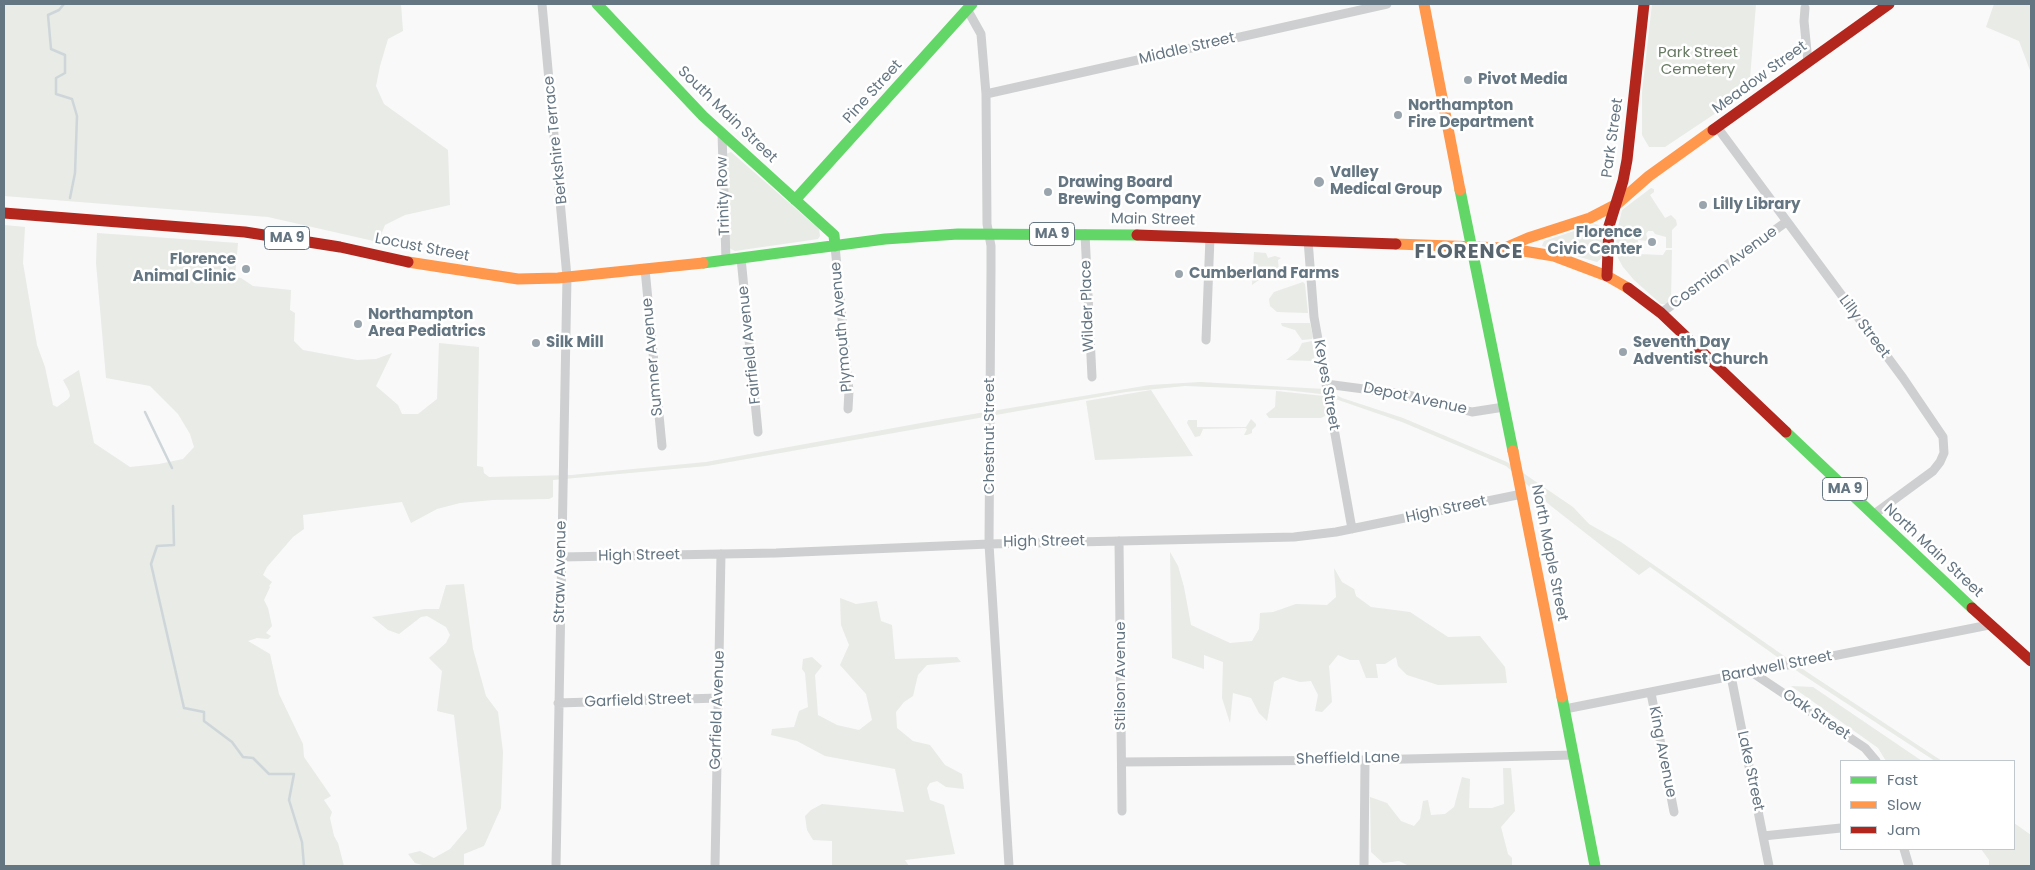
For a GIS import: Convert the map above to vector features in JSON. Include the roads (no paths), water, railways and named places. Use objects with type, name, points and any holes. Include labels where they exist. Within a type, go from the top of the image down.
[{"type":"main road","name":"South Main Street","points":[[597,4],[685,99],[834,235],[835,246]]},
{"type":"main road","name":"North Maple Street","points":[[1424,4],[1595,866]]},
{"type":"main road","name":"Park Street","points":[[1607,276],[1609,226],[1628,160],[1644,4]]},
{"type":"main road","name":"Meadow Street","points":[[1616,204],[1649,176],[1890,4]]},
{"type":"main road","name":"Pine Street","points":[[795,200],[969,6]]},
{"type":"main road","points":[[1624,178],[1634,179],[1649,176]]},
{"type":"main road","points":[[1504,248],[1528,238],[1590,218],[1616,204]]},
{"type":"main road","name":"Locust Street","points":[[4,213],[245,232],[322,243],[409,263],[484,275],[518,278],[568,277],[835,246]]},
{"type":"main road","name":"Main Street","points":[[835,246],[917,236],[1085,234],[1472,246]]},
{"type":"main road","name":"North Main Street","points":[[1472,246],[1504,248],[1554,256],[1607,276],[1635,292],[1661,313],[1873,515],[2031,661]]},
{"type":"street","name":"Berkshire Terrace","points":[[542,4],[568,277]]},
{"type":"street","name":"Middle Street","points":[[986,94],[1387,4]]},
{"type":"street","name":"Chestnut Street","points":[[969,6],[981,34],[986,94],[988,234],[991,246],[989,544],[1009,866]]},
{"type":"street","points":[[1805,8],[1804,21],[1808,62]]},
{"type":"street","name":"Lilly Street","points":[[1717,127],[1913,392],[1939,428],[1945,442],[1943,458],[1933,471],[1873,515]]},
{"type":"street","name":"Trinity Row","points":[[722,133],[726,260]]},
{"type":"street","name":"Cosmian Avenue","points":[[1661,313],[1786,222]]},
{"type":"street","name":"Wilder Place","points":[[1085,234],[1092,377]]},
{"type":"street","points":[[1206,340],[1210,237]]},
{"type":"street","name":"Keyes Street","points":[[1308,240],[1312,305],[1352,529]]},
{"type":"street","name":"Plymouth Avenue","points":[[835,246],[849,391],[848,409]]},
{"type":"street","name":"Fairfield Avenue","points":[[741,258],[758,432]]},
{"type":"street","name":"Sumner Avenue","points":[[645,269],[662,446]]},
{"type":"street","name":"Straw Avenue","points":[[556,866],[568,277]]},
{"type":"street","name":"Depot Avenue","points":[[1326,384],[1410,395],[1472,412],[1504,407]]},
{"type":"street","name":"High Street","points":[[562,557],[1294,537],[1352,529],[1522,494]]},
{"type":"street","name":"Stilson Avenue","points":[[1119,541],[1122,811]]},
{"type":"street","name":"Garfield Avenue","points":[[715,866],[721,554]]},
{"type":"street","name":"Bardwell Street","points":[[1565,710],[1990,625]]},
{"type":"street","name":"Oak Street","points":[[1753,673],[1865,748],[1875,760]]},
{"type":"street","name":"Lake Street","points":[[1731,676],[1769,866]]},
{"type":"street","name":"King Avenue","points":[[1650,693],[1674,812]]},
{"type":"street","name":"Garfield Street","points":[[558,703],[718,698]]},
{"type":"street","name":"Sheffield Lane","points":[[1122,762],[1365,760],[1574,755]]},
{"type":"street","points":[[1364,866],[1365,760]]},
{"type":"street","points":[[1763,836],[1840,828]]},
{"type":"street","points":[[1904,850],[1908,866]]},
{"type":"waterway","points":[[64,4],[59,10],[48,15],[51,49],[65,55],[65,73],[56,78],[56,94],[72,99],[77,116],[75,173],[70,198]]},
{"type":"waterway","points":[[145,412],[172,468]]},
{"type":"waterway","points":[[173,506],[174,545],[157,546],[151,564],[184,708],[204,712],[204,721],[232,742],[243,757],[253,758],[269,774],[294,774],[289,800],[302,842],[304,866]]},
{"type":"place","name":"Pivot Media","points":[[1468,80]]},
{"type":"place","name":"Northampton Fire Department","points":[[1398,115]]},
{"type":"place","name":"Valley Medical Group","points":[[1319,182]]},
{"type":"place","name":"Drawing Board Brewing Company","points":[[1048,192]]},
{"type":"place","name":"Lilly Library","points":[[1703,205]]},
{"type":"place","name":"Florence Civic Center","points":[[1652,242]]},
{"type":"place","name":"Florence Animal Clinic","points":[[246,269]]},
{"type":"place","name":"Cumberland Farms","points":[[1179,274]]},
{"type":"place","name":"Northampton Area Pediatrics","points":[[358,324]]},
{"type":"place","name":"Silk Mill","points":[[536,343]]},
{"type":"place","name":"Seventh Day Adventist Church","points":[[1623,352]]},
{"type":"district","name":"FLORENCE","points":[[1469,253]]},
{"type":"park label","name":"Park Street Cemetery","points":[[1698,62]]}]
